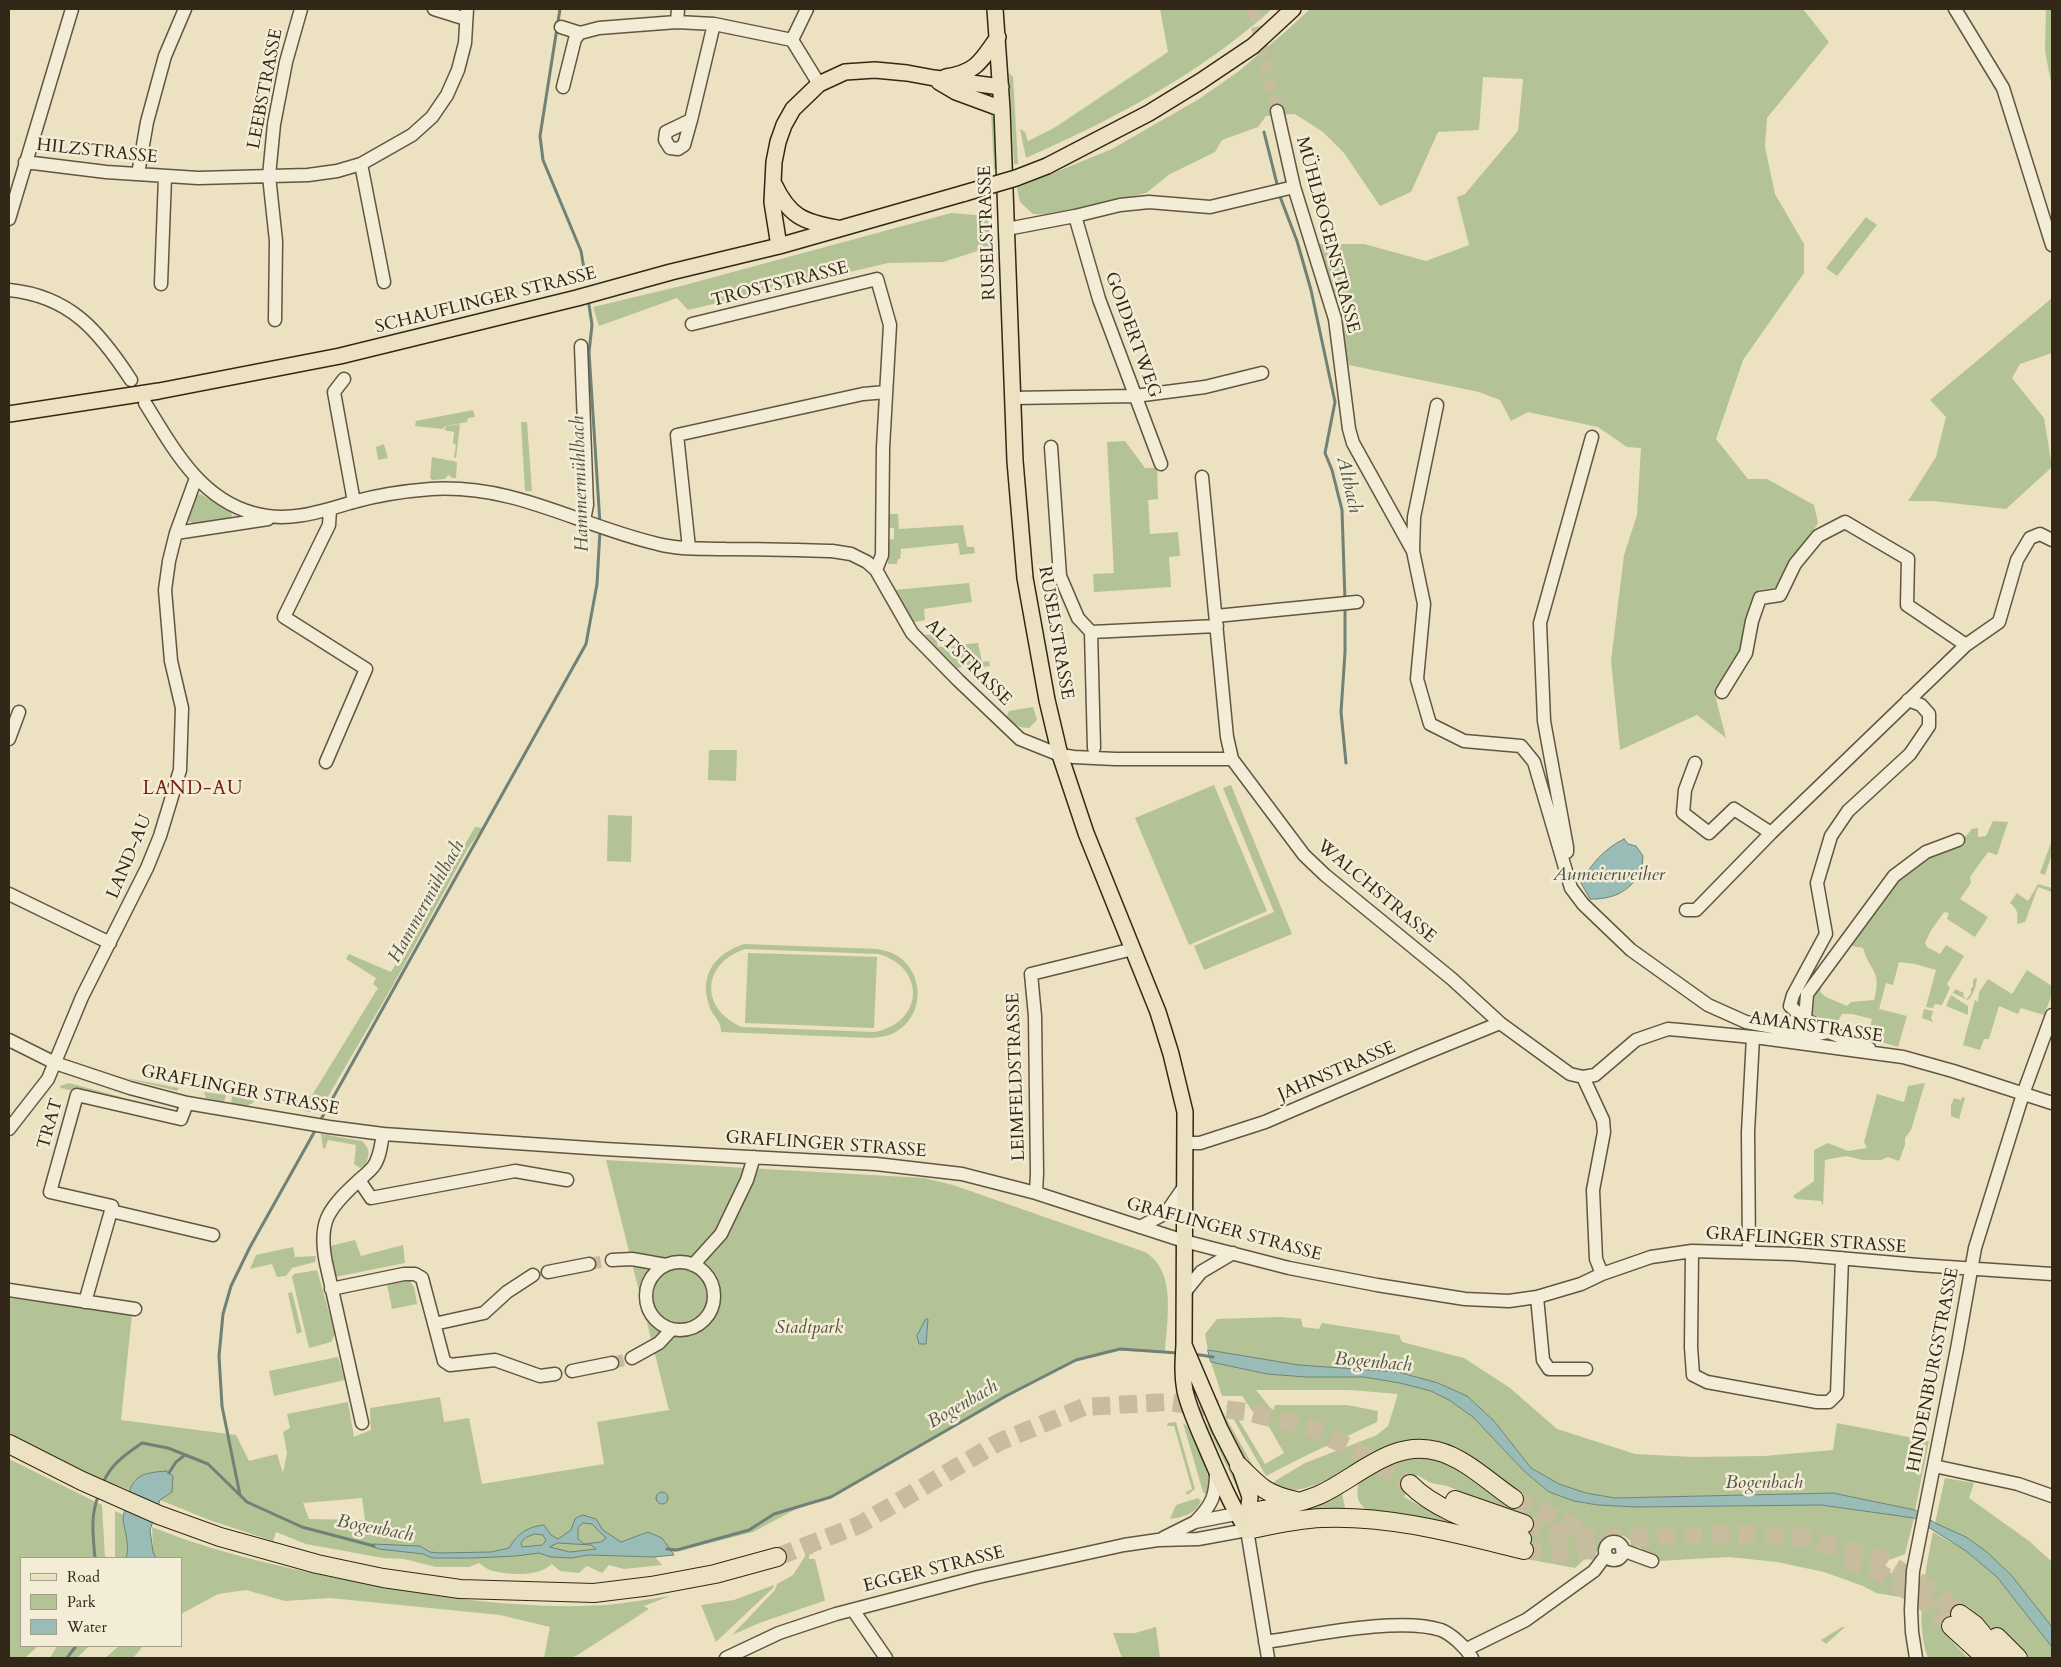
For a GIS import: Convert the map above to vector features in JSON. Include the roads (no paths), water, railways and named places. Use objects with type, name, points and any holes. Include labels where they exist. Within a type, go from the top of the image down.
[{"type":"highway","points":[[9,1444],[82,1481],[159,1515],[220,1536],[317,1564],[382,1578],[460,1589],[594,1593],[696,1578],[777,1557]]},
{"type":"highway","points":[[1243,1513],[1296,1502],[1318,1495],[1346,1480],[1372,1462],[1401,1451],[1417,1449],[1436,1451],[1460,1461],[1514,1499]]},
{"type":"highway","points":[[1239,1466],[1263,1490],[1280,1498],[1296,1502]]},
{"type":"highway","points":[[1410,1484],[1423,1486],[1468,1506],[1523,1538],[1464,1517],[1420,1494],[1410,1484]]},
{"type":"highway","points":[[1246,1530],[1321,1518],[1368,1518],[1456,1533],[1523,1538]]},
{"type":"highway","points":[[1956,1620],[2002,1658]]},
{"type":"highway","points":[[1971,1632],[1992,1631],[2018,1658]]},
{"type":"highway","points":[[1971,1632],[1975,1658]]},
{"type":"highway","points":[[1971,1632],[1986,1658]]},
{"type":"main road","name":"RUSELSTRASSE","points":[[995,9],[1002,109],[1016,479],[1026,578],[1045,691],[1060,755],[1086,833],[1158,1012],[1171,1054],[1185,1112],[1186,1184],[1184,1241]]},
{"type":"main road","name":"SCHAUFLINGER STRASSE","points":[[9,414],[159,391],[340,356],[796,242],[1016,178],[1047,166],[1149,113],[1253,46],[1293,9]]},
{"type":"main road","points":[[934,78],[959,75],[976,68],[998,38]]},
{"type":"main road","points":[[779,246],[772,208],[774,162],[778,142],[784,125],[793,109],[818,84],[845,72],[875,70],[1001,87]]},
{"type":"main road","points":[[934,78],[956,92],[1002,109]]},
{"type":"main road","points":[[774,184],[792,213],[800,218],[819,224],[841,228]]},
{"type":"main road","points":[[785,204],[796,242]]},
{"type":"main road","points":[[1184,1241],[1184,1345],[1182,1366],[1185,1390],[1191,1412],[1216,1469],[1243,1513],[1246,1530]]},
{"type":"main road","points":[[1184,1345],[1220,1429],[1239,1466],[1250,1497],[1243,1513]]},
{"type":"main road","points":[[1191,1412],[1201,1414],[1220,1429]]},
{"type":"street","points":[[9,219],[72,9]]},
{"type":"street","points":[[138,174],[147,122],[165,56],[185,9]]},
{"type":"street","name":"LEEBSTRASSE","points":[[269,176],[274,124],[284,71],[301,9]]},
{"type":"street","points":[[434,9],[467,14]]},
{"type":"street","points":[[677,22],[678,9]]},
{"type":"street","points":[[792,40],[807,9]]},
{"type":"street","points":[[1955,9],[2003,88],[2052,245]]},
{"type":"street","name":"HILZSTRASSE","points":[[25,162],[165,177],[308,175],[337,171],[361,164],[412,135],[432,117],[447,95],[458,70],[465,43],[467,14]]},
{"type":"street","points":[[561,27],[580,32],[599,28],[677,22],[714,24],[792,40],[818,84]]},
{"type":"street","points":[[691,120],[714,24]]},
{"type":"street","points":[[563,87],[574,39],[580,32]]},
{"type":"street","name":"MÜHLBOGENSTRASSE","points":[[1277,111],[1294,187],[1334,318],[1350,434],[1353,443],[1413,551],[1424,604],[1417,680],[1430,724],[1464,741],[1521,746],[1534,762],[1571,888],[1583,904],[1631,950],[1708,1005],[1746,1022],[1816,1035],[1828,1032]]},
{"type":"street","points":[[361,164],[384,282]]},
{"type":"street","points":[[269,176],[276,240],[275,320]]},
{"type":"street","name":"HILZSTRASSE","points":[[161,284],[165,177]]},
{"type":"street","points":[[1007,229],[1120,205],[1149,202],[1210,207],[1294,187]]},
{"type":"street","name":"GOIDERTWEG","points":[[1075,216],[1099,299],[1161,464]]},
{"type":"street","name":"TROSTSTRASSE","points":[[692,324],[877,280],[890,325],[886,392]]},
{"type":"street","points":[[9,290],[22,291],[52,300],[73,311],[86,321],[119,361],[131,380]]},
{"type":"street","points":[[581,346],[588,521]]},
{"type":"street","points":[[1012,398],[1135,396],[1205,387],[1262,373]]},
{"type":"street","points":[[344,378],[334,392],[354,502]]},
{"type":"street","points":[[176,533],[276,518],[295,517],[330,510],[389,494],[430,489],[469,490],[526,500],[657,544],[689,548],[832,551],[851,554],[867,562],[876,570],[882,555],[883,448],[886,392],[863,394],[678,435],[689,548]]},
{"type":"street","points":[[145,403],[181,460],[196,478],[225,502],[253,513],[276,518]]},
{"type":"street","points":[[1413,551],[1414,517],[1437,405]]},
{"type":"street","points":[[1565,867],[1567,847],[1544,721],[1540,623],[1592,437]]},
{"type":"street","points":[[1050,447],[1060,576],[1078,618],[1091,632],[1094,748]]},
{"type":"street","name":"WALCHSTRASSE","points":[[1202,477],[1227,737],[1232,758],[1304,855],[1325,875],[1445,973],[1500,1023],[1570,1074],[1583,1077]]},
{"type":"street","name":"LAND-AU","points":[[55,1063],[82,997],[147,868],[160,836],[180,770],[182,708],[171,661],[166,598],[169,561],[176,533],[196,478]]},
{"type":"street","points":[[326,762],[366,669],[284,618],[329,526],[330,510]]},
{"type":"street","points":[[1722,692],[1746,653],[1752,621],[1760,598],[1780,596],[1795,564],[1818,536],[1845,522],[1908,559],[1907,605],[1966,645]]},
{"type":"street","points":[[1686,910],[1696,910],[1908,700],[1966,645],[1999,622],[2017,560],[2030,538],[2040,534],[2052,540]]},
{"type":"street","name":"ALTSTRASSE","points":[[876,570],[912,633],[938,661],[1020,739],[1060,755],[1115,759],[1232,758]]},
{"type":"street","points":[[1091,632],[1216,621],[1348,603]]},
{"type":"street","points":[[1878,1054],[1865,1045],[1828,1032],[1805,1019],[1790,1006],[1792,995],[1826,934],[1817,883],[1831,836],[1848,811],[1910,754],[1929,726],[1929,714],[1921,705],[1908,700]]},
{"type":"street","points":[[9,739],[19,712]]},
{"type":"street","points":[[1695,763],[1685,790],[1684,812],[1709,833],[1734,809],[1771,834]]},
{"type":"street","points":[[1805,1019],[1807,994],[1894,876],[1926,852],[1958,840]]},
{"type":"street","points":[[9,894],[110,943]]},
{"type":"street","name":"LEIMFELDSTRASSE","points":[[1036,1194],[1038,1173],[1035,1016],[1031,974],[1133,949]]},
{"type":"street","name":"HINDENBURGSTRASSE","points":[[1916,1658],[1911,1610],[1913,1571],[1972,1268],[1985,1212],[2023,1094],[2052,1015]]},
{"type":"street","name":"JAHNSTRASSE","points":[[1186,1143],[1200,1143],[1265,1122],[1421,1054],[1500,1023]]},
{"type":"street","name":"AMANSTRASSE","points":[[1583,1077],[1595,1075],[1636,1040],[1668,1029],[1753,1037],[1902,1057],[1953,1071],[2052,1103]]},
{"type":"street","points":[[1749,1252],[1748,1132],[1753,1037]]},
{"type":"street","name":"GRAFLINGER STRASSE","points":[[9,1040],[55,1063],[130,1088],[187,1103],[329,1127],[383,1134],[603,1143],[754,1157],[937,1170],[962,1174],[1036,1194],[1184,1241],[1335,1278],[1465,1299],[1509,1301],[1537,1296],[1581,1284],[1602,1274],[1651,1257],[1692,1251],[1749,1252],[2052,1274]]},
{"type":"street","name":"TRAT","points":[[9,1130],[44,1084],[55,1063]]},
{"type":"street","points":[[1583,1077],[1603,1120],[1604,1132],[1593,1190],[1596,1259],[1602,1274]]},
{"type":"street","name":"TRAT","points":[[112,1206],[50,1192],[77,1095],[181,1119],[187,1103]]},
{"type":"street","points":[[362,1423],[355,1384],[331,1289],[322,1231],[326,1216],[337,1201],[373,1166],[379,1154],[383,1134]]},
{"type":"street","points":[[693,1265],[721,1234],[747,1180],[754,1157]]},
{"type":"street","points":[[359,1180],[372,1198],[514,1171],[567,1180]]},
{"type":"street","points":[[1140,1227],[1166,1213],[1186,1184]]},
{"type":"street","points":[[85,1302],[110,1211],[213,1235]]},
{"type":"street","points":[[1692,1251],[1691,1347],[1693,1375],[1707,1382],[1817,1402],[1829,1402],[1837,1394],[1842,1258]]},
{"type":"street","points":[[1184,1293],[1201,1272],[1233,1253]]},
{"type":"street","points":[[612,1260],[632,1259],[666,1265],[684,1262],[704,1272],[709,1279],[714,1296],[712,1308],[705,1319],[696,1326],[684,1330],[672,1329],[661,1324],[652,1316],[646,1299],[649,1281],[656,1271],[666,1265]]},
{"type":"street","points":[[548,1272],[589,1264]]},
{"type":"street","points":[[331,1289],[404,1274],[415,1274],[422,1278],[444,1361],[450,1365],[495,1360],[540,1376],[555,1374]]},
{"type":"street","points":[[434,1324],[484,1313],[507,1292],[533,1275]]},
{"type":"street","points":[[9,1290],[135,1309]]},
{"type":"street","points":[[1537,1296],[1544,1360],[1550,1369],[1586,1369]]},
{"type":"street","points":[[632,1358],[659,1343],[672,1329]]},
{"type":"street","points":[[572,1371],[612,1363]]},
{"type":"street","points":[[1934,1466],[2018,1484],[2052,1496]]},
{"type":"street","points":[[1195,1522],[1212,1502],[1216,1487],[1216,1469]]},
{"type":"street","name":"EGGER STRASSE","points":[[1158,1540],[1195,1522],[1243,1513]]},
{"type":"street","points":[[1246,1530],[1268,1658]]},
{"type":"street","name":"EGGER STRASSE","points":[[726,1658],[779,1633],[853,1610],[987,1575],[1114,1547],[1158,1540],[1198,1539],[1246,1530]]},
{"type":"street","points":[[1265,1642],[1372,1627],[1410,1626],[1442,1631],[1469,1654],[1526,1620],[1594,1571],[1606,1555],[1606,1547],[1612,1542],[1620,1544],[1622,1550],[1652,1561]]},
{"type":"street","points":[[853,1610],[886,1658]]},
{"type":"water","name":"Aumeierweiher","points":[[1624,839],[1628,844],[1636,846],[1643,856],[1641,870],[1636,879],[1619,893],[1605,898],[1590,899],[1581,883],[1604,852]]},
{"type":"water","points":[[926,1319],[928,1319],[926,1344],[919,1344],[917,1336]]},
{"type":"water","points":[[1208,1350],[1299,1365],[1398,1372],[1438,1383],[1467,1396],[1494,1421],[1531,1468],[1559,1484],[1586,1493],[1615,1498],[1833,1493],[1915,1510],[1935,1523],[1966,1537],[1987,1552],[2012,1576],[2052,1627],[2052,1647],[1997,1577],[1966,1551],[1914,1518],[1821,1505],[1636,1507],[1598,1505],[1574,1501],[1549,1492],[1524,1471],[1473,1417],[1449,1400],[1431,1391],[1364,1377],[1306,1377],[1267,1374],[1211,1362]]},
{"type":"water","points":[[166,1471],[173,1476],[172,1492],[160,1500],[150,1530],[156,1557],[126,1557],[127,1544],[123,1518],[129,1492],[135,1480],[144,1474]]},
{"type":"water","points":[[662,1492],[668,1498],[662,1504],[656,1498]]},
{"type":"water","points":[[583,1515],[596,1519],[603,1530],[621,1542],[648,1532],[662,1538],[674,1555],[654,1557],[588,1555],[572,1558],[551,1557],[539,1553],[516,1556],[432,1558],[423,1554],[379,1549],[371,1546],[373,1544],[420,1546],[430,1552],[440,1553],[491,1552],[509,1548],[516,1538],[528,1529],[538,1526],[544,1525],[551,1535],[558,1539],[571,1530],[575,1519]],"holes":[[[583,1523],[592,1524],[606,1538],[601,1542],[584,1544],[578,1539],[578,1528]],[[535,1534],[543,1535],[546,1541],[542,1545],[522,1547],[521,1543],[525,1538]],[[558,1543],[591,1545],[596,1549],[570,1552],[550,1547]]]},
{"type":"waterway","name":"Hammermühlbach","points":[[560,9],[540,136],[543,160],[581,251],[586,281]]},
{"type":"waterway","name":"Altbach","points":[[1264,132],[1278,188]]},
{"type":"waterway","name":"Altbach","points":[[1279,194],[1297,241],[1311,290],[1335,402],[1325,453],[1332,470],[1342,510],[1345,601]]},
{"type":"waterway","name":"Hammermühlbach","points":[[589,305],[592,325],[589,352],[600,524]]},
{"type":"waterway","name":"Hammermühlbach","points":[[320,1121],[586,644],[597,584],[600,530]]},
{"type":"waterway","name":"Altbach","points":[[1345,608],[1345,652],[1341,712],[1346,763]]},
{"type":"waterway","name":"Hammermühlbach","points":[[240,1495],[222,1406],[219,1356],[223,1314],[231,1286],[250,1247],[316,1129]]},
{"type":"waterway","name":"Bogenbach","points":[[667,1549],[677,1550],[749,1530],[774,1514],[831,1497],[1006,1396],[1076,1360],[1120,1349],[1178,1353]]},
{"type":"waterway","name":"Bogenbach","points":[[1194,1354],[1213,1357]]},
{"type":"waterway","points":[[103,1483],[110,1470],[125,1455],[142,1443],[168,1448],[208,1464],[247,1502],[302,1527],[374,1546]]},
{"type":"waterway","points":[[169,1473],[176,1462],[185,1455]]},
{"type":"waterway","points":[[95,1557],[93,1518],[99,1494]]},
{"type":"waterway","points":[[67,1658],[75,1647]]},
{"type":"tunnel","points":[[1253,9],[1277,111]]},
{"type":"tunnel","points":[[589,1264],[612,1260]]},
{"type":"tunnel","points":[[612,1363],[632,1358]]},
{"type":"tunnel","points":[[777,1557],[859,1525],[999,1442],[1084,1407],[1166,1402],[1247,1412],[1307,1427],[1359,1452],[1410,1484]]},
{"type":"tunnel","points":[[1514,1499],[1580,1530]]},
{"type":"tunnel","points":[[1524,1524],[1555,1533],[1601,1539],[1733,1534],[1800,1537],[1881,1559],[1936,1592],[1960,1614]]},
{"type":"tunnel","points":[[1524,1550],[1562,1553],[1611,1548]]},
{"type":"tunnel","points":[[1845,1560],[1877,1571],[1930,1606],[1951,1626]]},
{"type":"district","name":"LAND-AU","points":[[193,790]]},
{"type":"park label","name":"Stadtpark","points":[[809,1329]]}]
